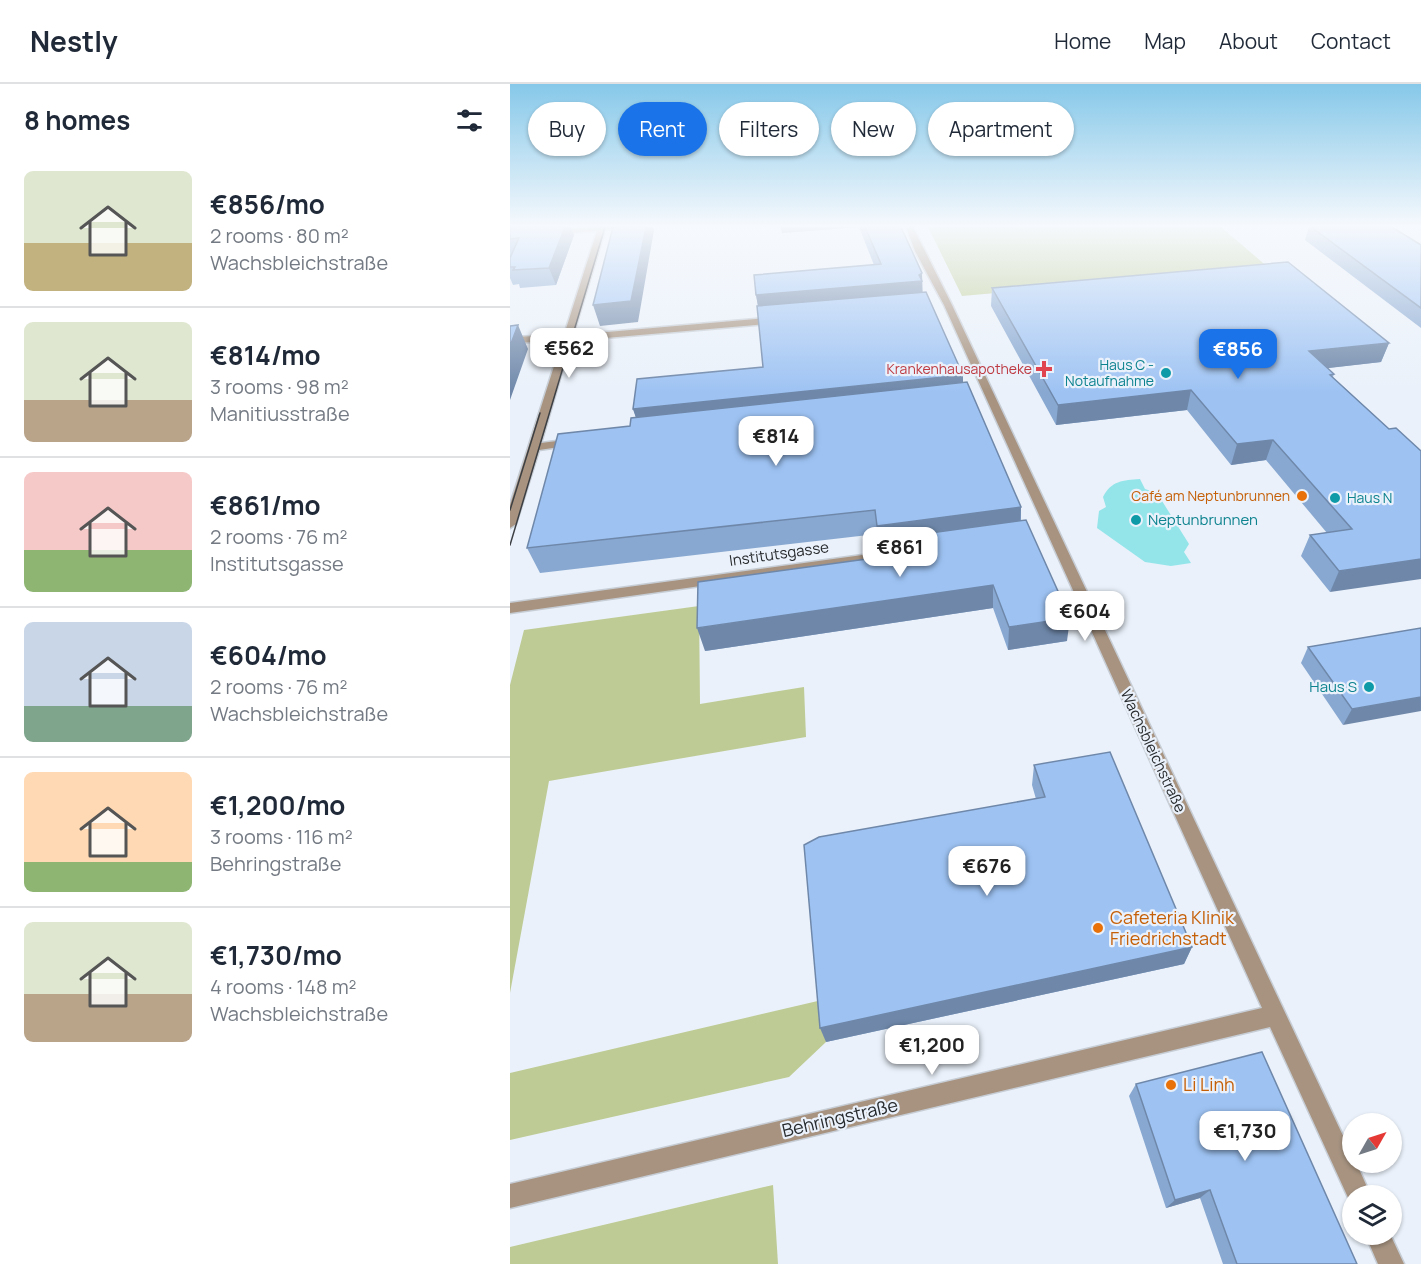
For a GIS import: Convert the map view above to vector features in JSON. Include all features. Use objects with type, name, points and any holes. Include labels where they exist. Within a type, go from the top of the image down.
[{"type":"street","points":[[510,524],[585,282]]},
{"type":"street","name":"Wachsbleichstraße","points":[[932,282],[1046,533],[1276,1015],[1354,1185]]},
{"type":"street","points":[[510,340],[568,338],[784,320]]},
{"type":"street","points":[[534,447],[587,441]]},
{"type":"street","name":"Institutsgasse","points":[[510,608],[910,552]]},
{"type":"street","name":"Behringstraße","points":[[510,1196],[1276,1015]]},
{"type":"street","points":[[1382,1245],[1391,1264]]},
{"type":"green space","points":[[955,282],[1115,282],[962,296]]},
{"type":"green space","points":[[699,606],[700,704],[804,687],[806,737],[549,781],[510,993],[510,685],[524,630]]},
{"type":"green space","points":[[822,1000],[826,1042],[789,1077],[510,1140],[510,1073]]},
{"type":"green space","points":[[773,1185],[778,1264],[510,1264],[510,1247]]},
{"type":"water","name":"Neptunbrunnen","points":[[1140,479],[1145,489],[1157,493],[1189,544],[1184,552],[1191,563],[1171,566],[1145,562],[1097,528],[1099,511],[1106,507],[1103,497],[1106,492],[1123,481]]},
{"type":"building","points":[[599,282],[635,282],[631,301],[593,305]]},
{"type":"building","points":[[755,282],[909,282],[756,295]]},
{"type":"building","points":[[1060,282],[1313,282],[1389,343],[1309,351],[1334,374],[1330,375],[1389,429],[1396,428],[1421,451],[1421,559],[1339,571],[1310,535],[1352,529],[1273,440],[1237,444],[1191,390],[1058,405],[992,288]]},
{"type":"building","points":[[1386,282],[1421,282],[1421,308]]},
{"type":"building","points":[[926,292],[963,375],[633,409],[637,379],[763,367],[757,306]]},
{"type":"building","points":[[518,325],[510,346],[510,326]]},
{"type":"building","points":[[967,382],[1021,507],[877,526],[875,510],[527,548],[558,434],[630,426],[631,418]]},
{"type":"building","points":[[1026,520],[1070,618],[1009,627],[993,585],[697,628],[698,582],[881,557],[879,540]]},
{"type":"building","name":"Haus S","points":[[1421,628],[1421,697],[1352,709],[1308,647]]},
{"type":"building","points":[[1110,752],[1192,947],[820,1028],[804,845],[819,837],[1045,797],[1034,765]]},
{"type":"building","points":[[1262,1052],[1342,1231],[1342,1245],[1348,1245],[1357,1264],[1237,1264],[1210,1190],[1175,1200],[1136,1084]]},
{"type":"tram line","points":[[510,545],[589,282]]},
{"type":"tram line","points":[[510,510],[540,413]]},
{"type":"place","name":"Krankenhausapotheke","points":[[1044,369]]},
{"type":"place","name":"Haus C - Notaufnahme","points":[[1166,373]]},
{"type":"place","name":"Café am Neptunbrunnen","points":[[1302,496]]},
{"type":"place","name":"Haus N","points":[[1335,498]]},
{"type":"place","name":"Neptunbrunnen","points":[[1136,520]]},
{"type":"place","name":"Haus S","points":[[1369,687]]},
{"type":"place","name":"Cafeteria Klinik Friedrichstadt","points":[[1098,928]]},
{"type":"place","name":"Li Linh","points":[[1171,1085]]}]
